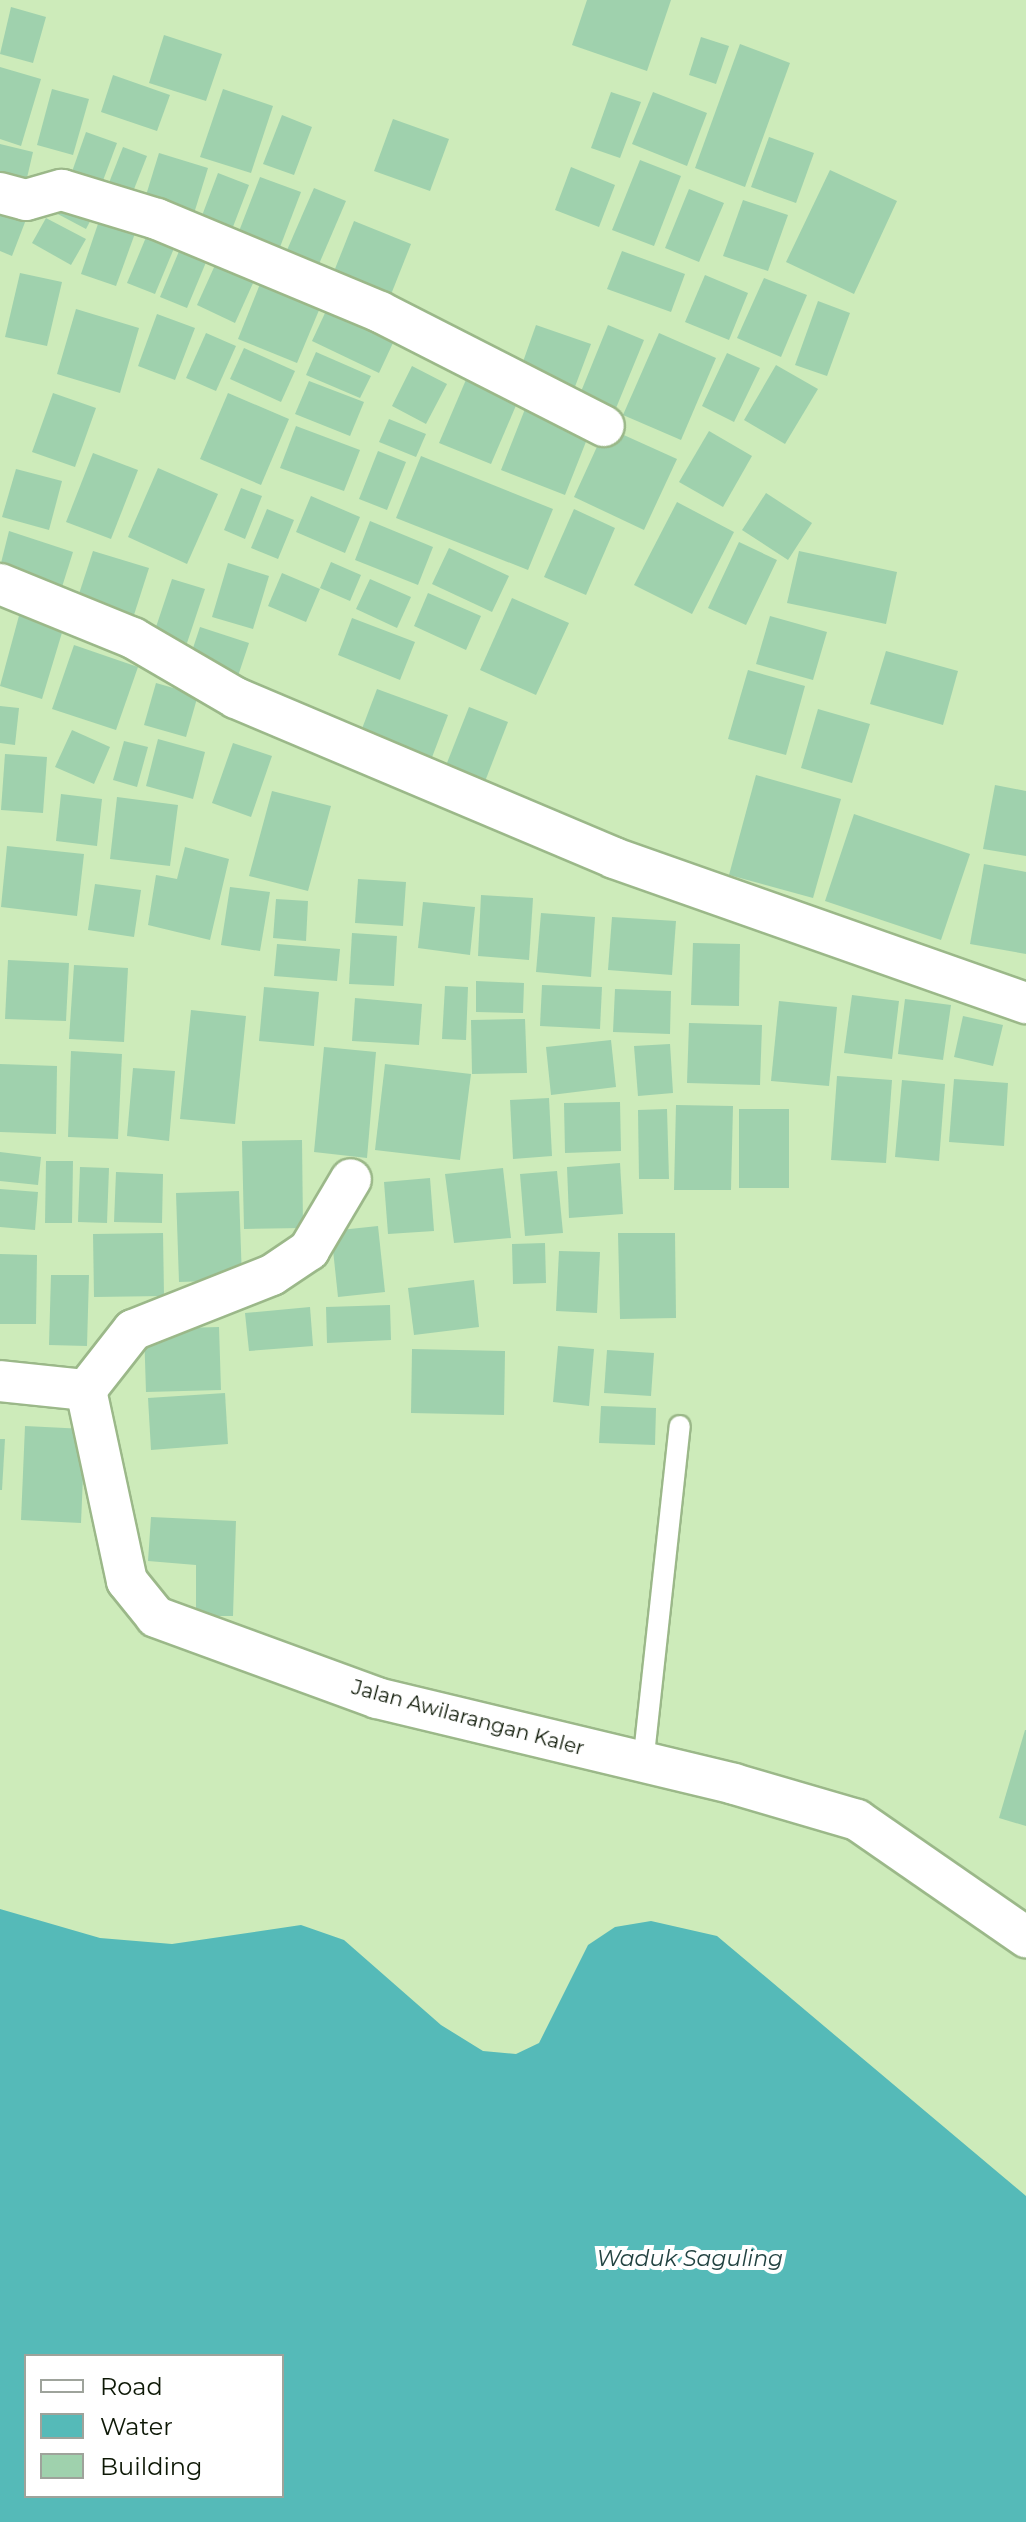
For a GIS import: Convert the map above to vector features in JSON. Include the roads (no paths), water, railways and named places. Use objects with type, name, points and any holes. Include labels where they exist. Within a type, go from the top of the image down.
[{"type":"street","points":[[0,193],[26,200],[62,190],[157,219],[380,312],[604,426]]},
{"type":"street","points":[[0,584],[133,638],[236,698],[614,858],[1026,1003]]},
{"type":"street","points":[[0,1381],[86,1390],[133,1330],[272,1275],[309,1250],[351,1179]]},
{"type":"street","name":"Jalan Awilarangan Kaler","points":[[86,1390],[127,1581],[156,1617],[377,1698],[734,1784],[857,1820],[1026,1937]]},
{"type":"lane","points":[[643,1764],[680,1426]]},
{"type":"water","name":"Waduk Saguling","points":[[0,1909],[100,1938],[172,1944],[301,1925],[344,1940],[441,2025],[483,2051],[516,2054],[539,2043],[588,1945],[615,1927],[651,1921],[717,1936],[1026,2196],[1026,2522],[0,2522]]}]
